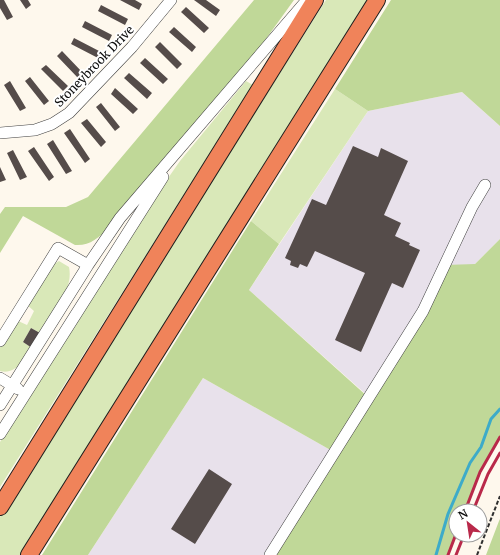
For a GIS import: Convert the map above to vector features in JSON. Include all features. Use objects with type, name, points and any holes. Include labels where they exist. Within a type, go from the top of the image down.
[{"type":"highway","points":[[0,507],[315,0]]},
{"type":"highway","points":[[29,555],[377,0]]},
{"type":"street","name":"Stoneybrook Drive","points":[[0,133],[34,130],[52,124],[69,113],[136,41],[171,0]]},
{"type":"street","points":[[0,405],[88,265],[120,218],[307,0]]},
{"type":"street","points":[[0,434],[160,181],[211,112]]},
{"type":"street","points":[[270,555],[424,311],[472,207],[485,184]]},
{"type":"street","points":[[0,341],[58,248],[88,265]]},
{"type":"street","points":[[0,378],[25,393]]},
{"type":"path","points":[[477,555],[500,496]]},
{"type":"shaded area","points":[[462,92],[500,126],[500,239],[475,264],[369,397],[249,290],[368,111]]},
{"type":"shaded area","points":[[203,378],[334,452],[270,555],[88,555]]},
{"type":"green space","points":[[254,0],[294,0],[263,43],[109,228],[89,243],[75,245],[23,216],[0,253],[0,214],[5,207],[66,207],[88,197]]},
{"type":"green space","points":[[326,0],[368,0],[21,555],[0,555],[0,517]]},
{"type":"green space","points":[[391,0],[500,0],[500,126],[462,92],[368,111],[335,89]]},
{"type":"green space","points":[[246,81],[253,85],[0,487],[0,442],[152,201],[180,161]]},
{"type":"green space","points":[[335,89],[368,111],[279,244],[251,221]]},
{"type":"green space","points":[[251,221],[279,244],[249,290],[368,397],[445,265],[475,264],[500,239],[500,437],[480,472],[468,503],[448,503],[448,543],[453,543],[448,555],[270,555],[334,452],[203,378],[88,555],[42,555]]},
{"type":"green space","points":[[59,261],[69,267],[70,276],[61,302],[40,333],[31,328],[23,342],[32,348],[23,361],[11,371],[0,371],[0,346],[16,320],[27,325],[34,311],[26,304],[54,264]]},
{"type":"green space","points":[[500,519],[500,555],[486,555],[499,521]]},
{"type":"building","points":[[0,0],[4,0],[13,17],[7,20],[0,8]]},
{"type":"building","points":[[20,0],[28,0],[31,5],[26,9]]},
{"type":"building","points":[[120,0],[135,0],[142,4],[139,10]]},
{"type":"building","points":[[194,0],[206,0],[220,10],[216,16]]},
{"type":"building","points":[[101,5],[128,19],[125,25],[98,11]]},
{"type":"building","points":[[186,7],[209,28],[204,33],[181,12]]},
{"type":"building","points":[[85,21],[112,35],[109,41],[82,27]]},
{"type":"building","points":[[174,27],[196,47],[192,52],[169,32]]},
{"type":"building","points":[[74,38],[101,52],[98,58],[71,44]]},
{"type":"building","points":[[160,42],[182,64],[177,69],[155,47]]},
{"type":"building","points":[[62,51],[83,73],[78,78],[57,56]]},
{"type":"building","points":[[145,58],[168,79],[163,84],[140,63]]},
{"type":"building","points":[[46,65],[68,86],[63,91],[41,69]]},
{"type":"building","points":[[129,73],[152,93],[147,99],[124,78]]},
{"type":"building","points":[[30,77],[49,101],[44,105],[25,81]]},
{"type":"building","points":[[10,81],[26,108],[20,111],[4,85]]},
{"type":"building","points":[[115,88],[138,109],[133,114],[111,94]]},
{"type":"building","points":[[101,103],[120,127],[115,131],[96,107]]},
{"type":"building","points":[[87,119],[106,142],[101,147],[81,123]]},
{"type":"building","points":[[70,129],[90,159],[85,163],[64,133]]},
{"type":"building","points":[[53,140],[72,171],[66,174],[47,144]]},
{"type":"building","points":[[353,146],[378,157],[381,148],[408,161],[384,215],[401,223],[395,236],[410,243],[409,245],[420,250],[403,288],[392,283],[361,352],[335,340],[365,273],[315,251],[307,267],[300,264],[298,268],[290,265],[291,261],[285,258],[312,199],[326,205]]},
{"type":"building","points":[[34,147],[54,177],[49,181],[28,151]]},
{"type":"building","points":[[13,150],[27,177],[20,180],[7,153]]},
{"type":"building","points":[[0,167],[6,180],[0,182]]},
{"type":"building","points":[[31,328],[40,333],[32,348],[23,342]]},
{"type":"building","points":[[209,469],[232,484],[195,544],[171,529]]},
{"type":"waterway","points":[[436,555],[448,514],[470,463],[481,447],[491,419],[500,409]]},
{"type":"railway","points":[[468,503],[480,472],[500,437]]},
{"type":"railway","points":[[476,503],[488,474],[500,453]]},
{"type":"railway","points":[[448,555],[453,543]]},
{"type":"railway","points":[[456,555],[461,543]]}]
